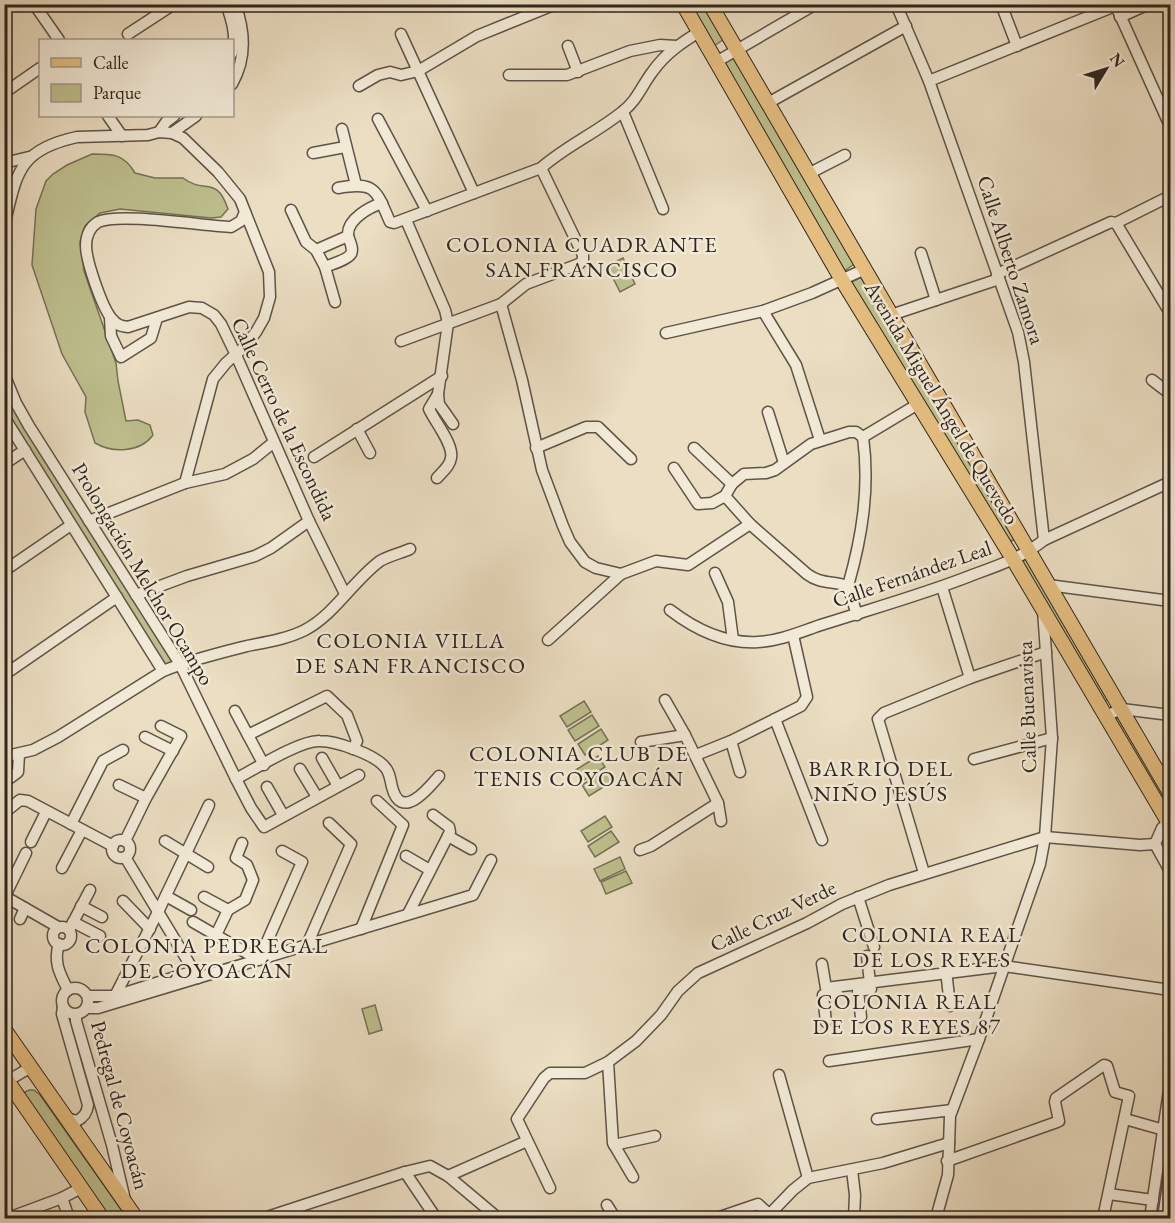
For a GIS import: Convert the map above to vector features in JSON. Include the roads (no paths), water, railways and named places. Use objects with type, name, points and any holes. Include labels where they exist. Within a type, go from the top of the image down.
[{"type":"main road","name":"Avenida Miguel Ángel de Quevedo","points":[[683,4],[842,280],[1013,559],[1170,822]]},
{"type":"main road","name":"Avenida Miguel Ángel de Quevedo","points":[[710,4],[1170,793]]},
{"type":"main road","points":[[4,1029],[136,1218]]},
{"type":"main road","points":[[6,1080],[102,1218]]},
{"type":"street","points":[[34,4],[58,39]]},
{"type":"street","points":[[128,34],[174,4]]},
{"type":"street","points":[[226,4],[233,27],[234,48]]},
{"type":"street","points":[[234,81],[244,50],[242,28],[235,4]]},
{"type":"street","points":[[359,86],[378,75],[390,72],[401,75],[418,70],[477,36],[556,4]]},
{"type":"street","points":[[716,62],[816,4]]},
{"type":"street","name":"Calle Alberto Zamora","points":[[896,4],[929,81],[1018,332],[1024,362],[1044,540]]},
{"type":"street","points":[[1001,4],[1017,46]]},
{"type":"street","points":[[1120,17],[1149,4]]},
{"type":"street","points":[[929,81],[1115,5],[1170,126]]},
{"type":"street","points":[[768,103],[906,26]]},
{"type":"street","points":[[338,188],[356,185],[373,189],[392,223],[406,220],[542,168],[556,155],[623,112],[637,97],[652,72],[676,46],[699,32]]},
{"type":"street","points":[[401,34],[474,193]]},
{"type":"street","points":[[509,75],[567,75],[630,51],[660,45],[676,46]]},
{"type":"street","points":[[568,46],[578,72]]},
{"type":"street","points":[[4,93],[39,69]]},
{"type":"street","points":[[623,112],[663,209]]},
{"type":"street","points":[[109,117],[122,136]]},
{"type":"street","points":[[159,132],[173,117]]},
{"type":"street","points":[[172,133],[195,117]]},
{"type":"street","points":[[378,119],[427,211]]},
{"type":"street","points":[[342,129],[356,185]]},
{"type":"street","points":[[4,163],[32,156],[61,141],[77,137],[172,133],[191,144],[225,179],[240,199],[269,272],[270,297],[264,318],[256,332],[213,379],[185,483]]},
{"type":"street","points":[[313,153],[345,147]]},
{"type":"street","points":[[808,174],[845,155]]},
{"type":"street","points":[[4,226],[16,177],[22,165],[32,156]]},
{"type":"street","points":[[401,342],[501,304],[526,284],[579,264],[583,260],[583,255],[542,168]]},
{"type":"street","points":[[4,191],[10,204]]},
{"type":"street","points":[[891,315],[998,277],[1170,196]]},
{"type":"street","points":[[325,267],[350,256],[352,251],[348,236],[352,223],[369,209],[382,203]]},
{"type":"street","points":[[291,210],[306,242],[316,249],[325,267],[335,302]]},
{"type":"street","points":[[157,318],[151,338],[121,357],[111,336],[110,318],[94,279],[86,249],[92,226],[100,221],[127,219],[231,227],[241,221],[245,212]]},
{"type":"street","points":[[406,220],[445,310],[448,323],[438,394],[439,404],[453,424]]},
{"type":"street","points":[[1116,223],[1170,313]]},
{"type":"street","points":[[316,249],[348,236]]},
{"type":"street","points":[[921,253],[936,300]]},
{"type":"street","points":[[666,333],[763,311],[813,293],[863,270]]},
{"type":"street","points":[[501,304],[522,380],[536,448],[555,509],[570,542],[585,562],[596,568],[621,574]]},
{"type":"street","name":"Calle Cerro de la Escondida","points":[[110,318],[119,326],[128,327],[189,307],[202,308],[214,315],[236,355],[309,521],[345,594]]},
{"type":"street","points":[[763,311],[796,366],[820,440]]},
{"type":"street","name":"Prolongación Melchor Ocampo","points":[[4,374],[16,403],[180,664],[251,808],[264,827],[283,815]]},
{"type":"street","points":[[314,457],[442,376]]},
{"type":"street","points":[[1152,380],[1165,390],[1170,388]]},
{"type":"street","points":[[437,478],[449,465],[452,456],[450,447],[429,409],[438,394]]},
{"type":"street","points":[[862,437],[918,404]]},
{"type":"street","points":[[768,412],[784,464]]},
{"type":"street","name":"Prolongación Melchor Ocampo","points":[[4,417],[163,671]]},
{"type":"street","points":[[536,448],[586,427],[598,427],[631,459]]},
{"type":"street","points":[[357,429],[370,453]]},
{"type":"street","points":[[674,468],[698,504],[712,503],[725,496],[732,484],[744,474],[766,473],[775,470],[811,444],[849,432],[856,432],[862,437],[866,488],[859,548],[848,586],[857,615]]},
{"type":"street","points":[[89,520],[185,483],[225,474],[240,468],[274,442]]},
{"type":"street","points":[[694,448],[732,484]]},
{"type":"street","points":[[4,464],[25,450]]},
{"type":"street","name":"Calle Fernández Leal","points":[[670,610],[688,624],[709,635],[733,640],[758,642],[793,635],[942,587],[1013,559],[1029,552],[1044,540],[1170,482]]},
{"type":"street","points":[[725,496],[750,524],[815,580],[848,586]]},
{"type":"street","points":[[136,595],[188,576],[255,556],[271,548],[309,521]]},
{"type":"street","points":[[548,640],[621,574],[656,561],[688,565],[750,524]]},
{"type":"street","points":[[4,571],[71,525]]},
{"type":"street","points":[[91,558],[108,549]]},
{"type":"street","points":[[4,776],[10,778],[18,772],[12,753],[33,750],[58,737],[163,671],[180,664],[274,641],[304,630],[331,610],[382,560],[410,549]]},
{"type":"street","points":[[715,573],[728,602],[733,640]]},
{"type":"street","points":[[1048,585],[1170,601]]},
{"type":"street","points":[[942,587],[970,678]]},
{"type":"street","points":[[4,675],[117,597]]},
{"type":"street","name":"Calle Buenavista","points":[[936,1218],[948,1175],[950,1116],[980,1039],[1040,864],[1045,837],[1052,738],[1042,610]]},
{"type":"street","points":[[696,755],[731,741],[806,702],[807,697],[793,635]]},
{"type":"street","points":[[924,873],[878,719],[884,713],[970,678],[1046,652]]},
{"type":"street","points":[[248,735],[327,696],[347,715],[357,741],[354,749]]},
{"type":"street","points":[[665,700],[696,755],[718,803],[721,821]]},
{"type":"street","points":[[1105,716],[1122,709],[1170,715]]},
{"type":"street","points":[[235,711],[264,765]]},
{"type":"street","points":[[775,719],[822,840]]},
{"type":"street","points":[[125,841],[181,736],[161,726]]},
{"type":"street","points":[[641,741],[685,735]]},
{"type":"street","points":[[145,737],[173,751]]},
{"type":"street","points":[[974,759],[1052,738]]},
{"type":"street","points":[[236,779],[304,743],[320,741],[354,749],[376,759],[386,767],[398,798],[406,802],[413,802],[439,776]]},
{"type":"street","points":[[731,741],[740,772]]},
{"type":"street","points":[[71,824],[103,761],[123,750]]},
{"type":"street","points":[[322,758],[338,786]]},
{"type":"street","points":[[300,769],[317,797]]},
{"type":"street","points":[[267,787],[283,815],[359,775]]},
{"type":"street","points":[[119,785],[146,798]]},
{"type":"street","points":[[4,813],[20,800],[28,801],[113,846]]},
{"type":"street","points":[[361,929],[403,825],[377,801]]},
{"type":"street","points":[[640,850],[651,846],[718,803]]},
{"type":"street","points":[[115,996],[150,929],[209,805]]},
{"type":"street","points":[[31,842],[46,812]]},
{"type":"street","points":[[408,914],[448,836],[449,827],[433,815]]},
{"type":"street","name":"Avenida Miguel Ángel de Quevedo","points":[[1155,844],[1161,830],[1170,822]]},
{"type":"street","points":[[307,945],[351,844],[329,823]]},
{"type":"street","points":[[62,868],[82,830]]},
{"type":"street","points":[[448,836],[471,849]]},
{"type":"street","points":[[1045,837],[1140,845],[1155,844],[1170,871]]},
{"type":"street","name":"Calle Cruz Verde","points":[[527,1141],[517,1119],[550,1073],[585,1072],[608,1062],[636,1041],[661,1015],[678,991],[698,973],[807,924],[842,903],[924,873],[1045,837]]},
{"type":"street","points":[[113,846],[118,841],[125,841]]},
{"type":"street","points":[[125,841],[130,849],[125,857]]},
{"type":"street","points":[[165,841],[208,867]]},
{"type":"street","points":[[216,935],[228,910],[245,900],[253,880],[247,865],[236,858],[242,843]]},
{"type":"street","points":[[113,846],[115,855],[125,857],[200,975]]},
{"type":"street","points":[[194,922],[259,960],[302,862],[282,851]]},
{"type":"street","points":[[26,853],[6,900],[40,917],[100,936]]},
{"type":"street","points":[[406,856],[430,870]]},
{"type":"street","name":"Pedregal de Coyoacán","points":[[87,1002],[259,960],[473,895],[490,860]]},
{"type":"street","points":[[66,926],[90,890]]},
{"type":"street","points":[[166,896],[191,910]]},
{"type":"street","points":[[204,897],[228,910]]},
{"type":"street","points":[[858,897],[870,952],[870,983]]},
{"type":"street","points":[[123,901],[150,929]]},
{"type":"street","points":[[81,906],[102,917]]},
{"type":"street","points":[[20,919],[25,908]]},
{"type":"street","points":[[35,928],[40,917]]},
{"type":"street","points":[[66,926],[71,934],[69,941],[58,944],[55,959],[68,990]]},
{"type":"street","points":[[822,964],[826,988],[1004,966],[1170,990]]},
{"type":"street","points":[[826,1022],[823,995],[991,974],[1000,978]]},
{"type":"street","name":"Pedregal de Coyoacán","points":[[87,1002],[98,1008],[200,975]]},
{"type":"street","points":[[947,979],[950,1006]]},
{"type":"street","points":[[79,988],[87,1002],[76,1015],[66,1012],[63,1007],[63,994],[68,990],[79,988]]},
{"type":"street","points":[[858,991],[861,1017]]},
{"type":"street","name":"Pedregal de Coyoacán","points":[[63,1007],[62,1014],[88,1105],[83,1118],[77,1121],[66,1118]]},
{"type":"street","name":"Pedregal de Coyoacán","points":[[76,1015],[127,1206]]},
{"type":"street","points":[[829,1061],[980,1039]]},
{"type":"street","points":[[608,1062],[614,1145],[633,1177]]},
{"type":"street","points":[[947,1161],[1059,1121],[1056,1098],[1104,1065],[1109,1069],[1115,1092],[1129,1095],[1102,1218]]},
{"type":"street","points":[[6,1080],[31,1067]]},
{"type":"street","points":[[779,1075],[808,1178]]},
{"type":"street","points":[[1150,1218],[1170,1084]]},
{"type":"street","points":[[877,1119],[952,1110]]},
{"type":"street","points":[[1125,1119],[1164,1130]]},
{"type":"street","points":[[614,1145],[655,1136]]},
{"type":"street","points":[[447,1176],[527,1141],[550,1188]]},
{"type":"street","points":[[717,1218],[759,1204],[768,1216],[808,1178],[883,1163],[949,1143]]},
{"type":"street","points":[[264,1218],[430,1166],[447,1176],[498,1218]]},
{"type":"street","points":[[852,1170],[855,1195],[854,1218]]},
{"type":"street","points":[[1163,1218],[1170,1171]]},
{"type":"street","points":[[405,1172],[436,1218]]},
{"type":"street","points":[[8,1218],[62,1198],[81,1188]]},
{"type":"street","points":[[1109,1194],[1153,1200]]},
{"type":"street","points":[[62,1198],[69,1218]]},
{"type":"street","points":[[607,1205],[615,1218]]},
{"type":"district","name":"COLONIA CUADRANTE SAN FRANCISCO","points":[[582,256]]},
{"type":"district","name":"COLONIA VILLA DE SAN FRANCISCO","points":[[411,652]]},
{"type":"district","name":"COLONIA CLUB DE TENIS COYOACÁN","points":[[579,766]]},
{"type":"district","name":"BARRIO DEL NIÑO JESÚS","points":[[881,780]]},
{"type":"district","name":"COLONIA REAL DE LOS REYES","points":[[932,946]]},
{"type":"district","name":"COLONIA PEDREGAL DE COYOACÁN","points":[[207,958]]},
{"type":"district","name":"COLONIA REAL DE LOS REYES 87","points":[[907,1014]]}]
